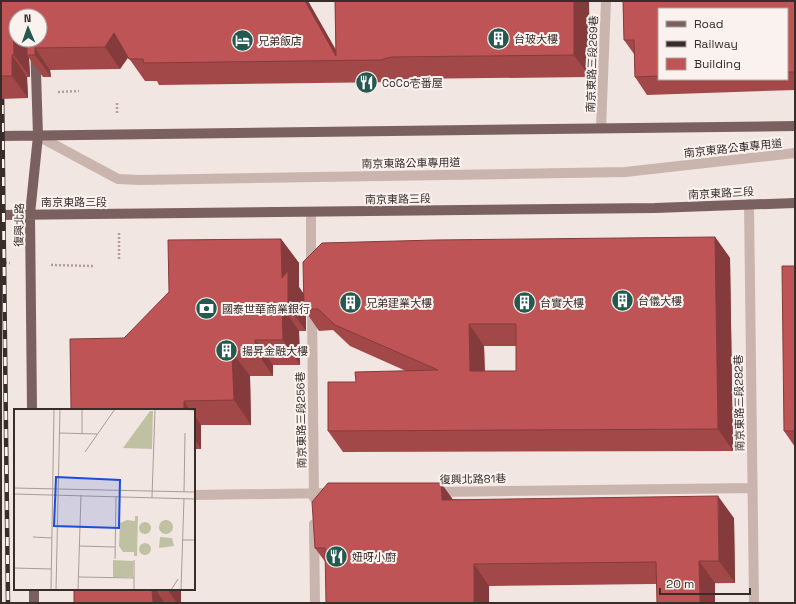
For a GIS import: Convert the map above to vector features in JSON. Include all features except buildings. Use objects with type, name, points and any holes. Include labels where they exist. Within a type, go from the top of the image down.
[{"type":"main road","name":"復興北路","points":[[32,409],[30,214],[38,136],[35,48]]},
{"type":"main road","points":[[1,136],[795,126]]},
{"type":"main road","name":"南京東路三段","points":[[1,215],[119,215],[655,208],[795,203]]},
{"type":"main road","points":[[34,590],[34,603]]},
{"type":"street","name":"南京東路三段269巷","points":[[602,128],[606,1]]},
{"type":"street","name":"南京東路公車專用道","points":[[38,136],[118,179],[140,180],[625,172],[795,153]]},
{"type":"street","name":"南京東路三段282巷","points":[[749,204],[754,603]]},
{"type":"street","points":[[311,212],[311,274]]},
{"type":"street","name":"南京東路三段256巷","points":[[312,298],[315,603]]},
{"type":"street","name":"復興北路81巷","points":[[426,492],[752,488]]},
{"type":"street","points":[[195,495],[346,493]]},
{"type":"path","points":[[119,215],[119,261]]},
{"type":"railway","points":[[2,87],[8,603]]},
{"type":"place","name":"台玻大樓","points":[[499,39]]},
{"type":"place","name":"兄弟飯店","points":[[243,41]]},
{"type":"place","name":"CoCo壱番屋","points":[[366,83]]},
{"type":"place","name":"台儀大樓","points":[[622,301]]},
{"type":"place","name":"兄弟建業大樓","points":[[351,303]]},
{"type":"place","name":"台實大樓","points":[[524,303]]},
{"type":"place","name":"國泰世華商業銀行","points":[[207,309]]},
{"type":"place","name":"揚昇金融大樓","points":[[226,351]]},
{"type":"place","name":"妞呀小廚","points":[[337,557]]}]
